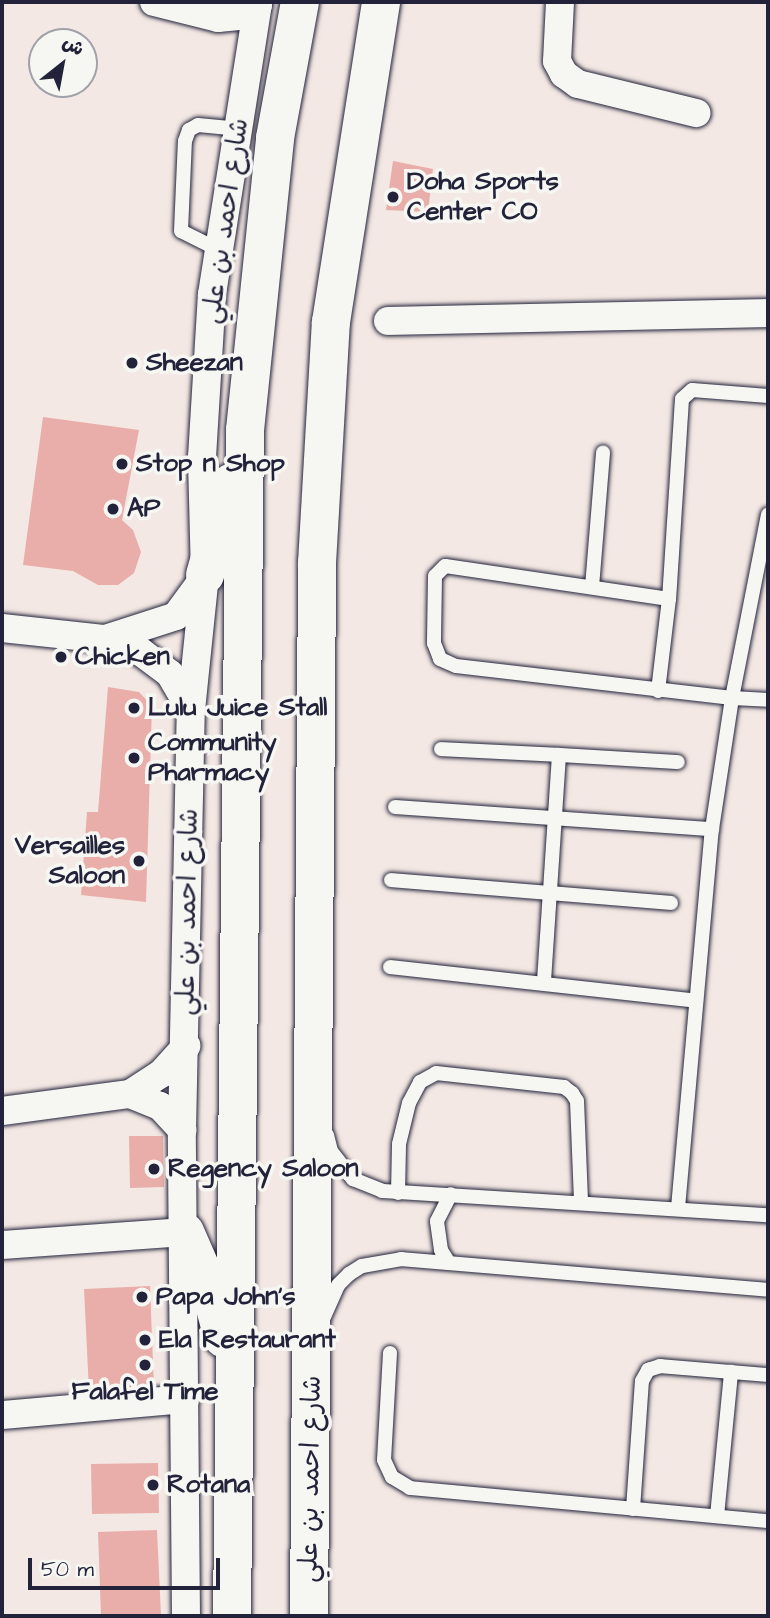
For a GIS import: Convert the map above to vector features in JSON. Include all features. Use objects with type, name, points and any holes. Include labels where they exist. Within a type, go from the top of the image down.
[{"type":"main road","name":"شارع احمد بن علي","points":[[232,1616],[245,430],[275,138],[300,2]]},
{"type":"main road","name":"شارع احمد بن علي","points":[[309,1616],[316,1097],[317,563],[324,411],[346,212],[381,2]]},
{"type":"main road","points":[[205,575],[245,430]]},
{"type":"main road","points":[[185,1232],[209,1289],[235,1384]]},
{"type":"street","points":[[154,2],[218,18],[239,16],[258,3]]},
{"type":"street","points":[[561,2],[558,61],[564,74],[578,84],[696,113]]},
{"type":"street","name":"شارع احمد بن علي","points":[[185,1615],[185,1232],[182,1130],[186,1046],[191,710],[205,575],[202,457],[212,293],[258,3]]},
{"type":"street","points":[[388,321],[768,313]]},
{"type":"street","points":[[105,639],[176,616],[205,575]]},
{"type":"street","points":[[2,628],[105,639],[141,652],[170,674],[191,710]]},
{"type":"street","points":[[2,1111],[130,1094],[161,1074],[186,1046]]},
{"type":"street","points":[[130,1094],[160,1107],[182,1130]]},
{"type":"street","points":[[2,1245],[185,1232]]},
{"type":"street","points":[[2,1415],[185,1399]]},
{"type":"lane","points":[[219,250],[181,231],[178,221],[186,141],[189,130],[198,125],[240,129]]},
{"type":"lane","points":[[658,691],[669,599],[682,399],[692,390],[768,397]]},
{"type":"lane","points":[[592,587],[603,453]]},
{"type":"lane","points":[[678,1208],[712,829],[732,698],[768,515]]},
{"type":"lane","points":[[669,599],[444,566],[435,576],[434,643],[440,659],[456,666],[658,691],[768,700]]},
{"type":"lane","points":[[441,749],[678,762]]},
{"type":"lane","points":[[544,981],[559,755]]},
{"type":"lane","points":[[395,807],[712,829]]},
{"type":"lane","points":[[391,880],[671,902]]},
{"type":"lane","points":[[390,967],[544,981],[696,1000]]},
{"type":"lane","points":[[398,1193],[399,1144],[409,1103],[420,1082],[436,1073],[564,1087],[572,1093],[577,1101],[582,1202]]},
{"type":"lane","points":[[316,1097],[331,1151],[340,1166],[369,1187],[398,1193],[451,1194],[768,1215]]},
{"type":"lane","points":[[449,1263],[441,1250],[436,1228],[442,1206],[451,1194]]},
{"type":"lane","points":[[313,1362],[328,1304],[349,1274],[379,1261],[449,1263],[768,1290]]},
{"type":"lane","points":[[390,1353],[384,1460],[392,1477],[410,1488],[768,1521]]},
{"type":"lane","points":[[633,1509],[644,1375],[660,1366],[768,1375]]},
{"type":"lane","points":[[717,1516],[731,1372]]},
{"type":"building","points":[[393,161],[433,169],[428,212],[386,210]]},
{"type":"building","points":[[43,417],[139,430],[122,520],[133,530],[141,552],[134,573],[118,585],[98,585],[73,571],[23,565]]},
{"type":"building","points":[[108,687],[139,692],[152,706],[146,902],[81,895],[87,812],[98,812]]},
{"type":"building","points":[[129,1136],[163,1136],[164,1187],[130,1188]]},
{"type":"building","points":[[150,1286],[154,1389],[89,1391],[84,1289]]},
{"type":"building","points":[[158,1463],[159,1513],[92,1514],[91,1464]]},
{"type":"building","points":[[157,1530],[161,1616],[101,1616],[98,1532]]},
{"type":"place","name":"Doha Sports Center CO","points":[[393,197]]},
{"type":"place","name":"Sheezan","points":[[132,363]]},
{"type":"place","name":"Stop n Shop","points":[[122,464]]},
{"type":"place","name":"AP","points":[[113,509]]},
{"type":"place","name":"Chicken","points":[[61,657]]},
{"type":"place","name":"Lulu Juice Stall","points":[[134,708]]},
{"type":"place","name":"Community Pharmacy","points":[[134,758]]},
{"type":"place","name":"Versailles Saloon","points":[[139,861]]},
{"type":"place","name":"Regency Saloon","points":[[154,1169]]},
{"type":"place","name":"Papa John's","points":[[142,1297]]},
{"type":"place","name":"Ela Restaurant","points":[[145,1340]]},
{"type":"place","name":"Falafel Time","points":[[145,1365]]},
{"type":"place","name":"Rotana","points":[[153,1485]]}]
